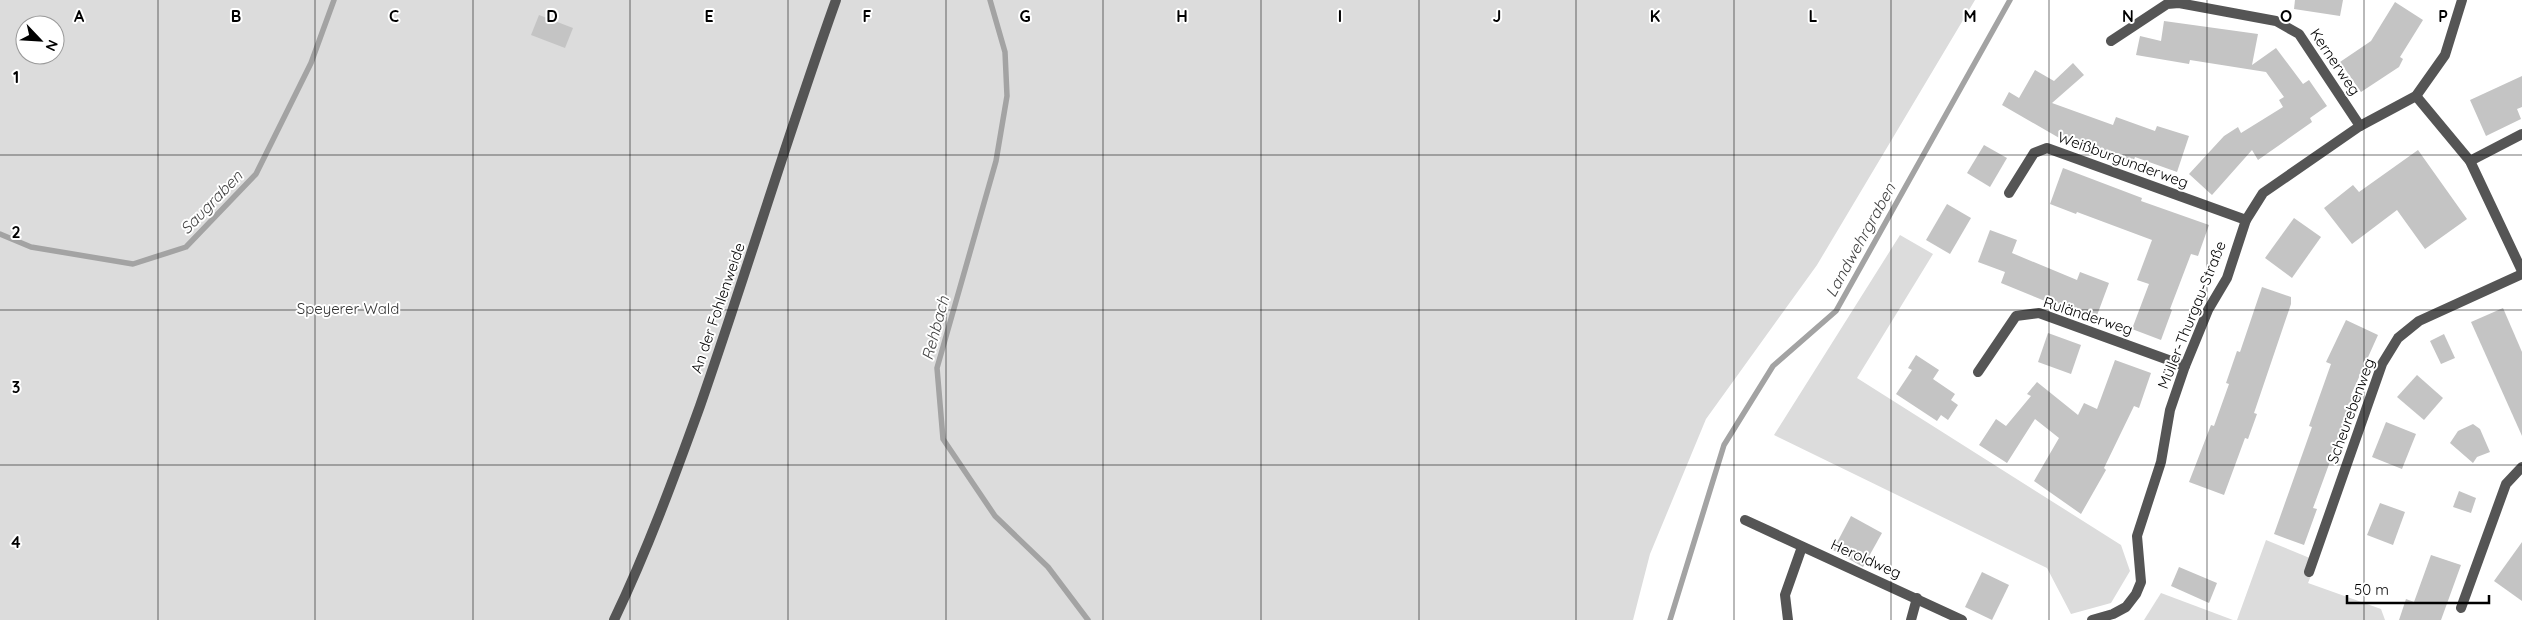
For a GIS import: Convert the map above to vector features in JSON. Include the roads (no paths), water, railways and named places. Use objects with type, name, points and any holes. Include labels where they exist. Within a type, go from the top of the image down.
[{"type":"street","name":"An der Fohlenweide","points":[[614,620],[669,491],[741,288],[836,0]]},
{"type":"street","name":"Müller-Thurgau-Straße","points":[[2092,620],[2113,614],[2126,607],[2136,594],[2141,582],[2137,536],[2161,462],[2170,410],[2184,366],[2208,310],[2227,278],[2246,220],[2264,193],[2360,126],[2416,96],[2445,55],[2462,0]]},
{"type":"street","name":"Kernerweg","points":[[2111,41],[2167,4],[2179,4],[2276,22],[2298,34],[2360,126]]},
{"type":"street","points":[[2416,96],[2470,161],[2522,273]]},
{"type":"street","points":[[2470,161],[2522,134]]},
{"type":"street","name":"Weißburgunderweg","points":[[2009,193],[2034,153],[2047,148],[2246,220]]},
{"type":"street","name":"Scheurebenweg","points":[[2309,572],[2382,364],[2398,338],[2419,321],[2522,273]]},
{"type":"street","name":"Ruländerweg","points":[[1978,372],[2016,316],[2039,313],[2184,366]]},
{"type":"street","points":[[2461,608],[2506,484],[2522,467]]},
{"type":"street","name":"Heroldweg","points":[[1745,520],[1962,620]]},
{"type":"street","points":[[1788,620],[1785,595],[1802,547]]},
{"type":"street","points":[[1910,620],[1917,598]]},
{"type":"waterway","name":"Saugraben","points":[[0,234],[31,247],[133,264],[186,247],[256,174],[311,63],[334,0]]},
{"type":"waterway","name":"Rehbach","points":[[990,0],[1005,52],[1007,96],[996,161],[937,368],[943,439],[995,516],[1048,567],[1088,620]]},
{"type":"waterway","name":"Landwehrgraben","points":[[1670,620],[1724,445],[1773,366],[1836,311],[2010,0]]},
{"type":"park label","name":"Speyerer Wald","points":[[348,309]]}]
